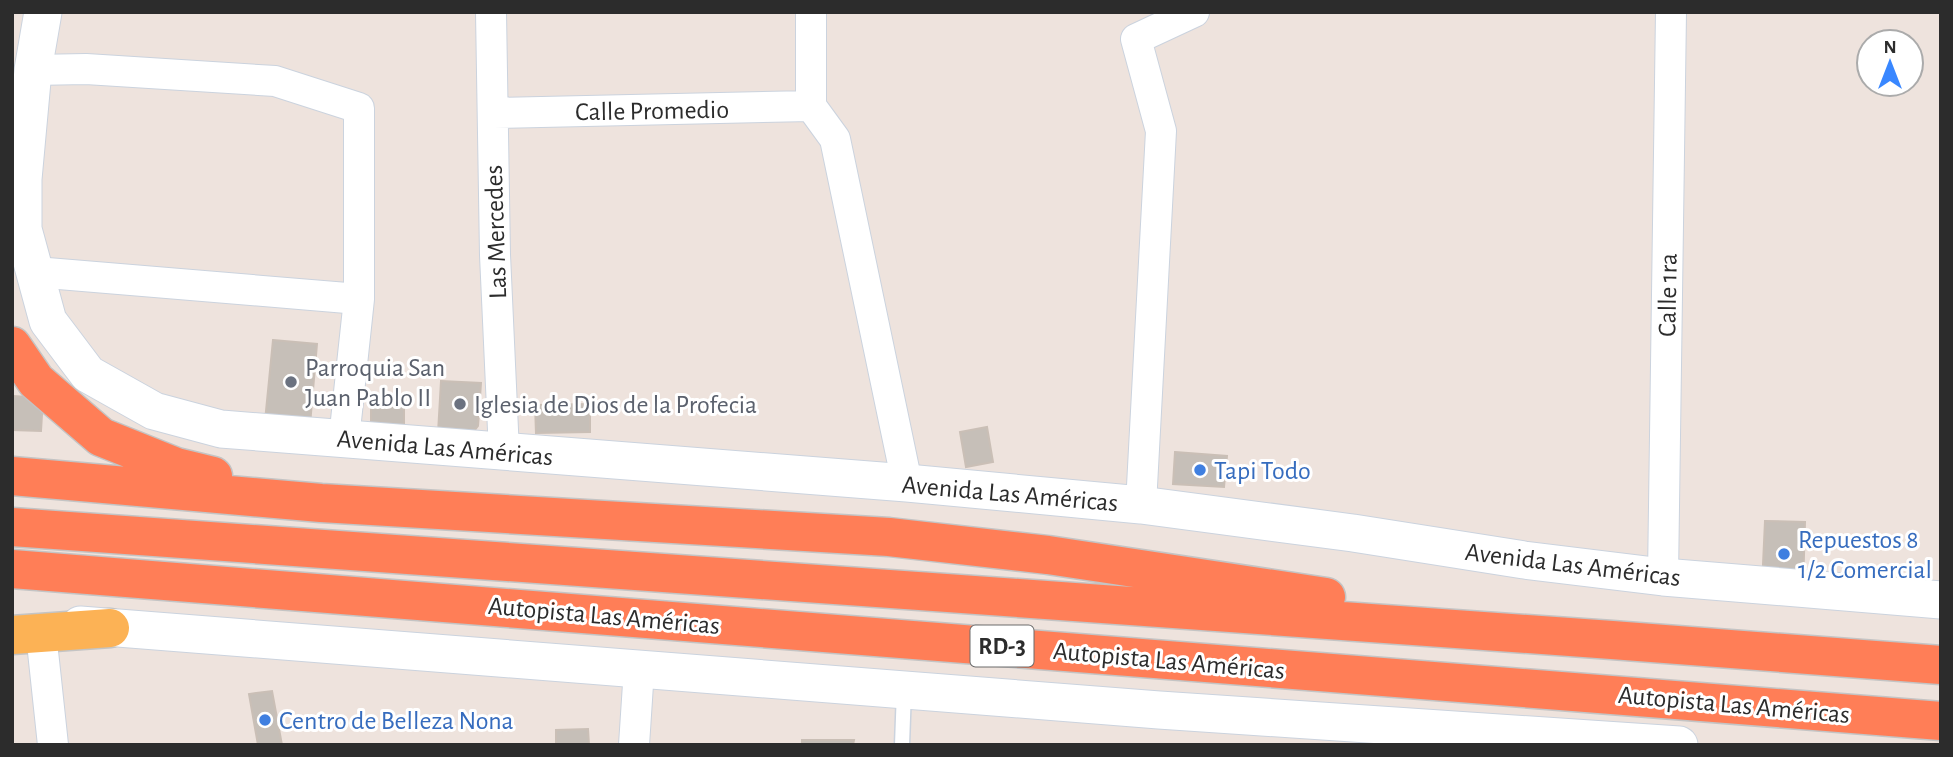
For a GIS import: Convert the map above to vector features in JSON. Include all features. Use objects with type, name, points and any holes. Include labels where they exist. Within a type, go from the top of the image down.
[{"type":"highway","points":[[12,346],[36,381],[102,437],[176,467],[321,503]]},
{"type":"highway","points":[[12,477],[321,503],[889,537],[1048,555],[1612,640]]},
{"type":"highway","name":"Autopista Las Américas","points":[[12,527],[1941,665]]},
{"type":"highway","name":"Autopista Las Américas","points":[[12,569],[1941,721]]},
{"type":"main road","points":[[22,629],[110,628]]},
{"type":"street","points":[[43,12],[33,70],[23,179],[23,229],[35,272],[359,299]]},
{"type":"street","name":"Las Mercedes","points":[[492,12],[495,255],[504,452]]},
{"type":"street","points":[[811,12],[811,106],[835,139],[907,483]]},
{"type":"street","points":[[1141,505],[1161,131],[1136,39],[1194,12]]},
{"type":"street","name":"Calle 1ra","points":[[1664,577],[1671,12]]},
{"type":"street","points":[[33,70],[86,69],[275,81],[359,108],[359,299],[345,439]]},
{"type":"street","name":"Calle Promedio","points":[[493,113],[811,106]]},
{"type":"street","name":"Avenida Las Américas","points":[[35,272],[48,321],[88,374],[154,411],[221,429],[907,483],[1141,505],[1664,577],[1941,600]]},
{"type":"street","points":[[110,628],[1159,710],[1679,745]]},
{"type":"street","points":[[22,629],[53,745]]},
{"type":"street","points":[[634,745],[639,669]]},
{"type":"lane","points":[[902,745],[904,690]]},
{"type":"building","name":"Parroquia San Juan Pablo II","points":[[273,340],[317,344],[310,425],[265,421]]},
{"type":"building","name":"Iglesia de Dios de la Profecia","points":[[441,381],[481,383],[478,426],[471,435],[438,433]]},
{"type":"building","points":[[13,396],[43,398],[41,431],[12,430]]},
{"type":"building","points":[[371,403],[404,403],[404,435],[371,435]]},
{"type":"building","points":[[590,404],[590,432],[536,433],[535,405]]},
{"type":"building","points":[[987,427],[993,462],[966,467],[960,432]]},
{"type":"building","name":"Tapi Todo","points":[[1175,452],[1227,456],[1224,487],[1173,484]]},
{"type":"building","name":"Repuestos 8 1/2 Comercial","points":[[1765,521],[1805,522],[1803,588],[1762,586]]},
{"type":"building","name":"Centro de Belleza Nona","points":[[272,691],[282,745],[258,745],[249,694]]},
{"type":"building","points":[[588,729],[589,745],[556,745],[556,730]]},
{"type":"building","points":[[802,740],[854,740],[853,745],[802,745]]},
{"type":"place","name":"Parroquia San Juan Pablo II","points":[[291,382]]},
{"type":"place","name":"Iglesia de Dios de la Profecia","points":[[460,404]]},
{"type":"place","name":"Tapi Todo","points":[[1200,470]]},
{"type":"place","name":"Repuestos 8 1/2 Comercial","points":[[1784,554]]},
{"type":"place","name":"Centro de Belleza Nona","points":[[265,720]]}]
